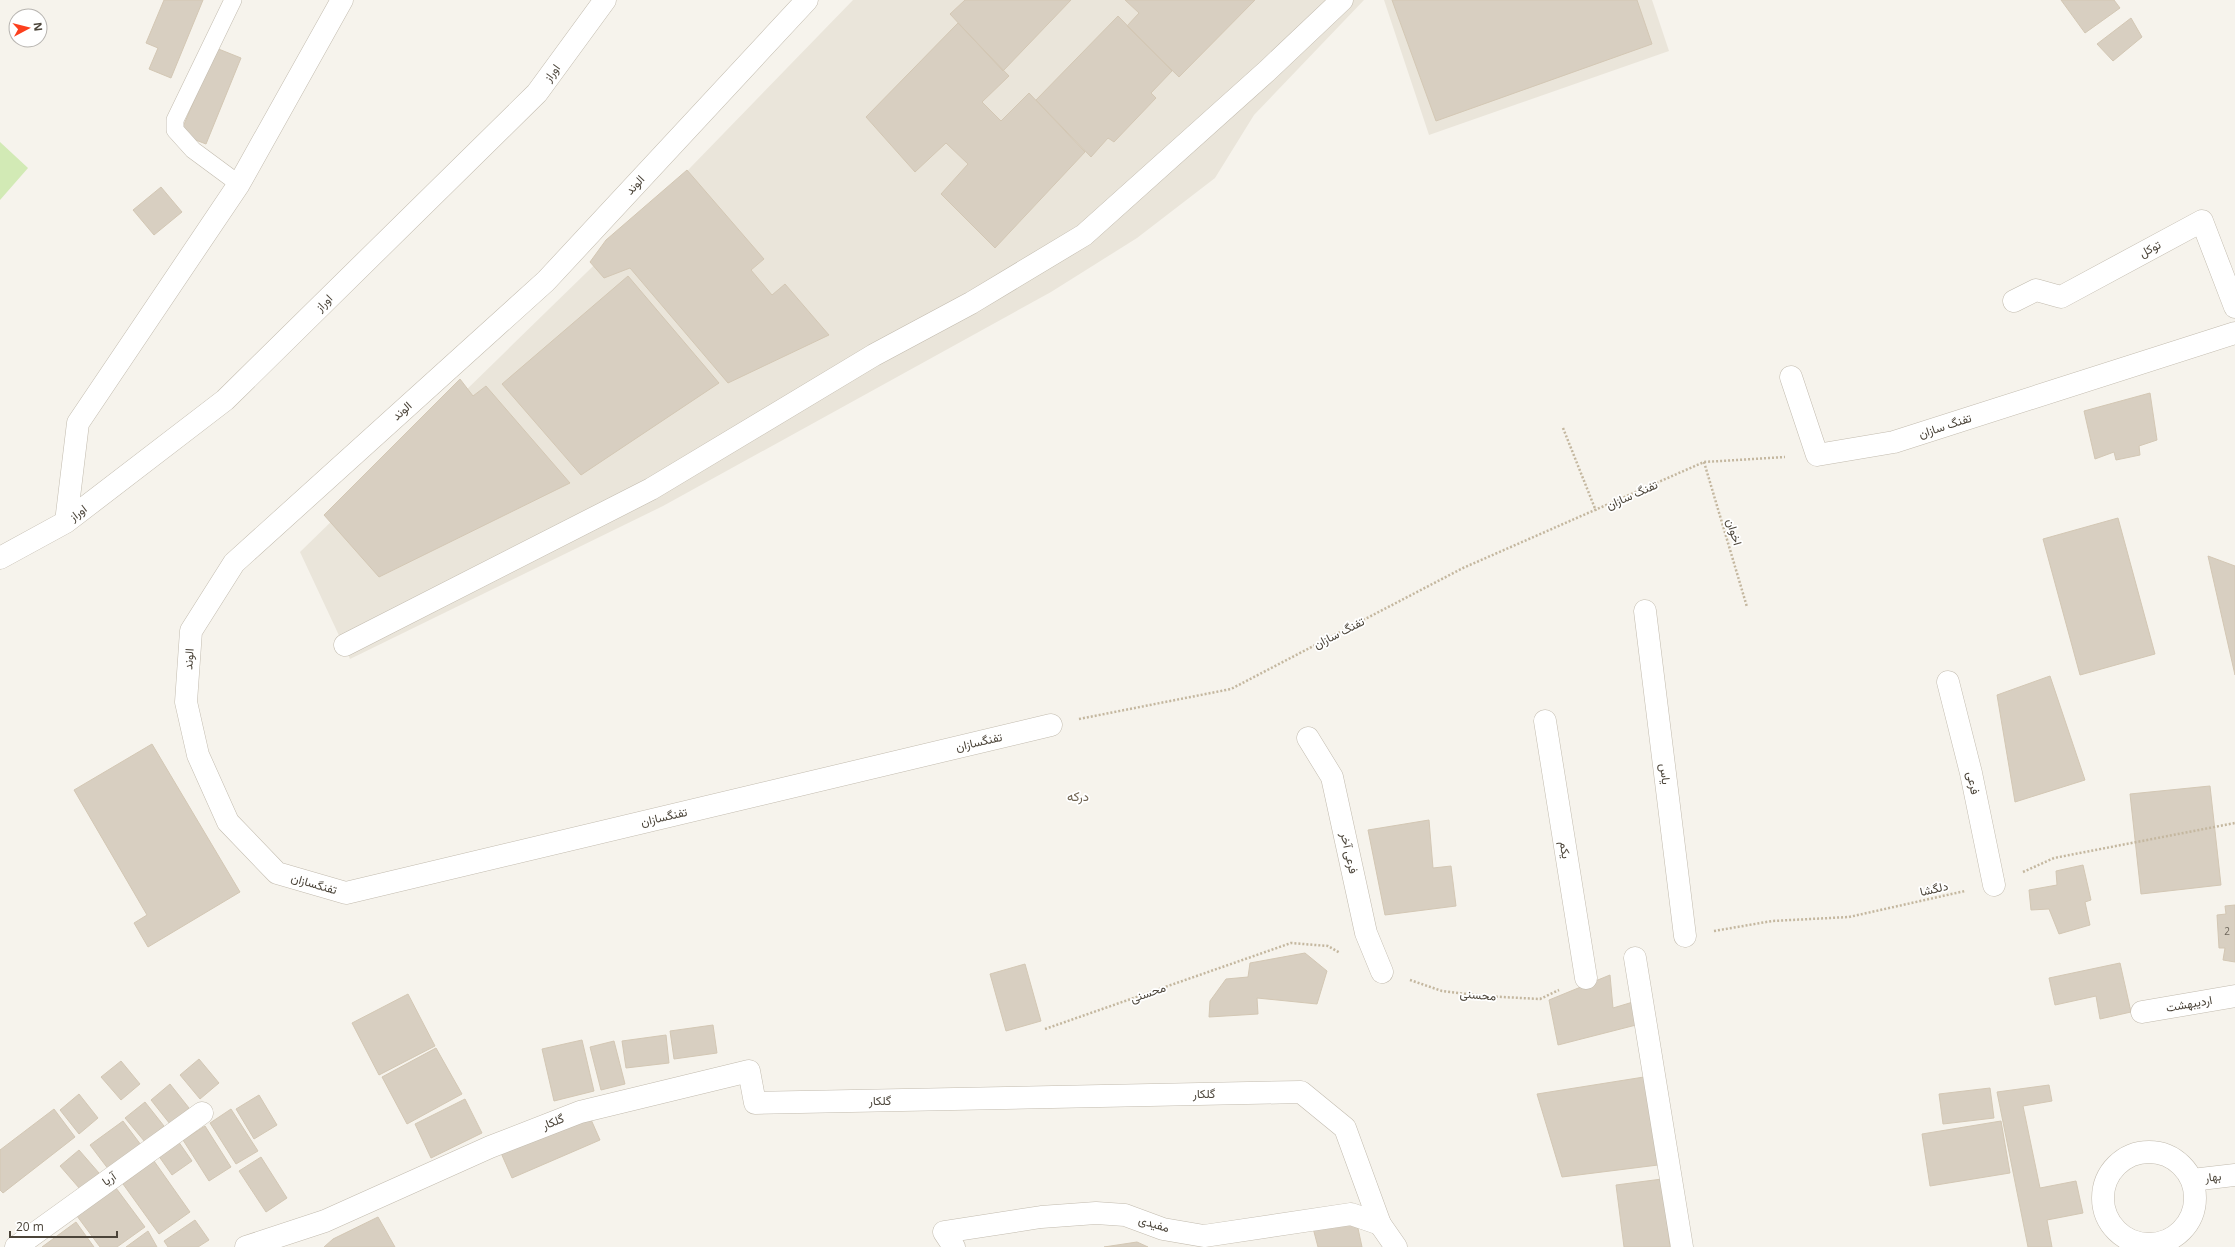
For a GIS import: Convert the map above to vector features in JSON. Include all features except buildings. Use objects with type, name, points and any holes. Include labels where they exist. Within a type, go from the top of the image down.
[{"type":"street","points":[[66,522],[78,423],[239,184],[342,0]]},
{"type":"street","name":"اوراز","points":[[0,558],[66,522],[230,395],[537,93],[604,0]]},
{"type":"street","name":"الوند","points":[[277,873],[228,822],[198,756],[186,702],[191,631],[234,563],[546,281],[807,0]]},
{"type":"street","points":[[345,645],[651,489],[874,355],[972,303],[1084,236],[1267,71],[1342,0]]},
{"type":"street","name":"توکل","points":[[2014,301],[2036,290],[2061,297],[2202,221],[2235,307]]},
{"type":"street","name":"تفنگ سازان","points":[[1817,455],[1894,442],[2235,333]]},
{"type":"street","points":[[1791,377],[1817,455]]},
{"type":"street","name":"یاس","points":[[1645,612],[1685,936]]},
{"type":"street","name":"فرعی","points":[[1948,682],[1971,774],[1994,885]]},
{"type":"street","name":"یکم","points":[[1545,721],[1586,978]]},
{"type":"street","name":"تفنگسازان","points":[[277,873],[346,893],[1051,725]]},
{"type":"street","name":"فرعی آخر","points":[[1308,738],[1332,777],[1366,933],[1382,972]]},
{"type":"street","points":[[1635,958],[1682,1247]]},
{"type":"street","name":"اردیبهشت","points":[[2142,1012],[2235,996]]},
{"type":"street","name":"گلکار","points":[[325,1221],[490,1146],[580,1112],[749,1071],[755,1103],[1301,1092],[1345,1128],[1380,1224],[1396,1247]]},
{"type":"street","name":"آریا","points":[[16,1247],[202,1112]]},
{"type":"street","points":[[2142,1152],[2157,1152],[2172,1157],[2184,1166],[2192,1180],[2196,1195],[2193,1211],[2181,1241],[2148,1244],[2133,1241],[2120,1233],[2110,1222],[2104,1208],[2104,1193],[2107,1178],[2116,1166],[2128,1157],[2142,1152]]},
{"type":"street","name":"بهار","points":[[2192,1180],[2235,1175]]},
{"type":"street","name":"مفیدی","points":[[954,1247],[944,1232],[1041,1217],[1096,1213],[1125,1215],[1163,1229],[1204,1236],[1351,1214],[1380,1224]]},
{"type":"street","points":[[246,1247],[325,1221]]},
{"type":"street","points":[[296,1247],[325,1221]]},
{"type":"lane","points":[[233,0],[175,120],[175,130],[180,139],[193,150],[239,184]]},
{"type":"path","points":[[1563,428],[1596,511]]},
{"type":"path","name":"تفنگ سازان","points":[[1051,725],[1231,689],[1463,568],[1596,511],[1704,462],[1817,455]]},
{"type":"path","name":"اخوان","points":[[1704,462],[1747,607]]},
{"type":"path","name":"دلگشا","points":[[1685,936],[1772,921],[1849,917],[1994,885],[2054,858],[2235,823]]},
{"type":"path","name":"محسنی","points":[[1045,1029],[1291,943],[1328,946],[1382,972],[1442,991],[1484,996],[1540,999],[1586,978]]},
{"type":"shaded area","points":[[853,0],[1364,0],[1254,115],[1215,178],[1137,238],[1051,292],[663,506],[350,659],[300,552],[625,235]]},
{"type":"shaded area","points":[[1384,0],[1652,0],[1669,51],[1429,135]]},
{"type":"green space","points":[[0,142],[28,168],[0,200]]},
{"type":"district","name":"درکه","points":[[1078,796]]}]
